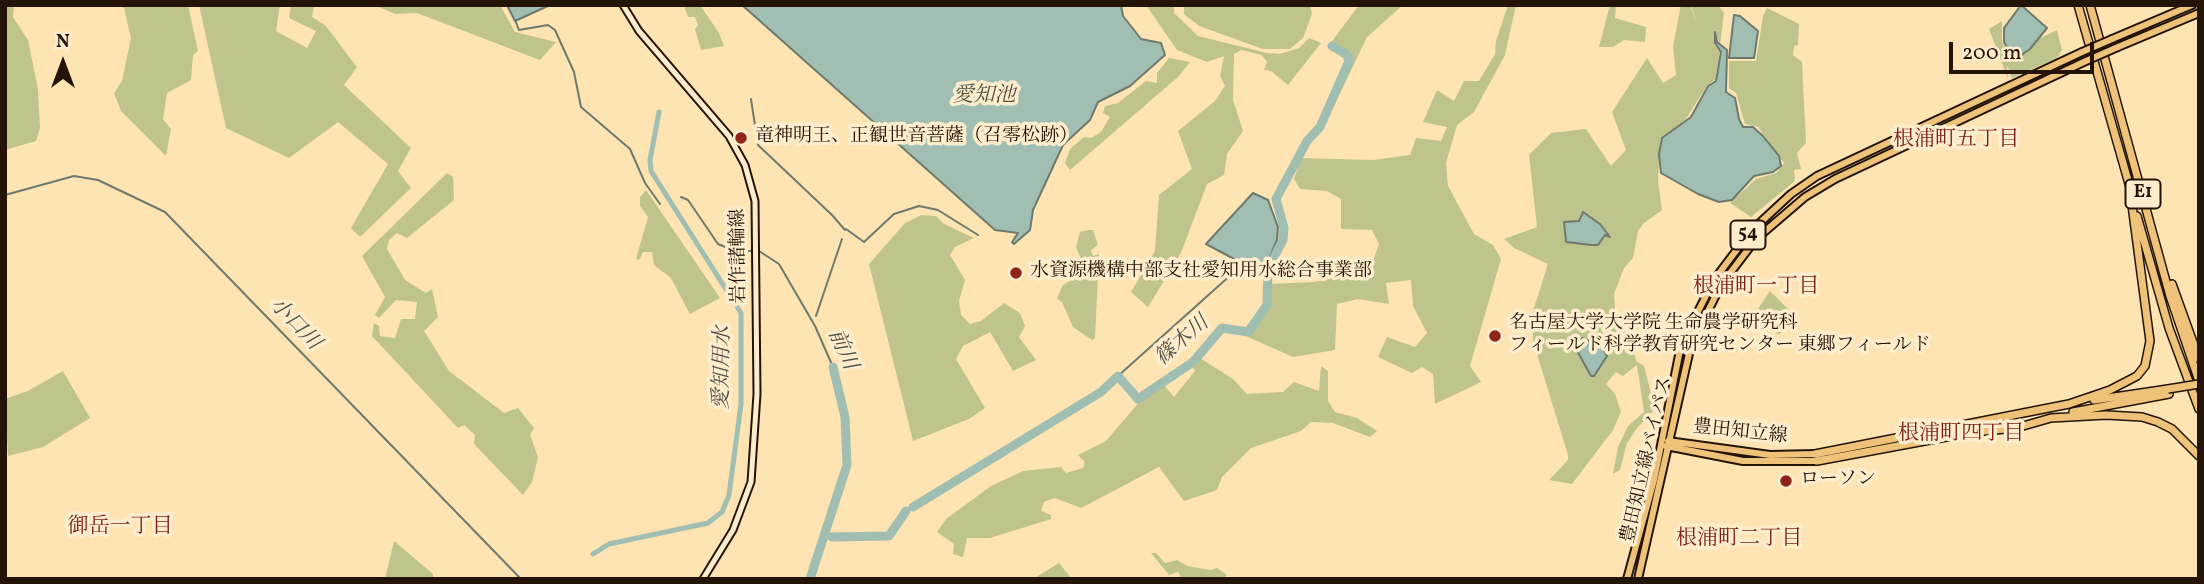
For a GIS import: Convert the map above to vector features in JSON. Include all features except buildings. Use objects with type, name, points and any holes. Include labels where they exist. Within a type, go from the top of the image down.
[{"type":"highway","name":"E1","points":[[2078,5],[2169,328],[2199,409]]},
{"type":"highway","name":"E1","points":[[2090,5],[2170,296],[2199,384]]},
{"type":"highway","points":[[2069,404],[2127,383],[2145,366],[2150,353],[2130,190]]},
{"type":"highway","points":[[2142,190],[2199,359]]},
{"type":"highway","points":[[1816,457],[1973,432],[2016,428],[2199,384]]},
{"type":"highway","points":[[1816,457],[2069,404],[2168,392]]},
{"type":"highway","points":[[2051,418],[2106,415],[2142,417],[2172,429],[2199,456]]},
{"type":"main road","name":"岩作諸輪線","points":[[623,5],[639,31],[735,145],[753,191],[757,394],[751,482],[733,530],[703,579]]},
{"type":"main road","name":"豊田知立線バイパス","points":[[1638,579],[1681,345],[1698,309],[1730,256],[1771,211],[1791,194],[1827,171],[2082,52],[2191,6]]},
{"type":"main road","name":"豊田知立線バイパス","points":[[1627,579],[1691,345],[1706,313],[1737,262],[1776,219],[1835,179],[2086,61],[2196,14]]},
{"type":"main road","name":"豊田知立線","points":[[1665,443],[1743,461],[1816,457]]},
{"type":"green space","points":[[5,5],[14,5],[13,17],[28,40],[38,89],[40,128],[36,141],[5,150]]},
{"type":"green space","points":[[119,5],[188,5],[198,51],[193,55],[191,80],[167,93],[163,119],[171,129],[166,156],[121,111],[114,93],[122,81],[131,38],[124,8]]},
{"type":"green space","points":[[199,5],[280,5],[276,31],[307,48],[316,31],[289,18],[291,5],[311,5],[314,7],[312,17],[325,25],[357,67],[344,85],[411,148],[398,171],[411,188],[360,237],[351,228],[388,164],[338,122],[289,158],[226,128]]},
{"type":"green space","points":[[374,5],[500,5],[515,32],[556,42],[540,60],[417,13],[395,14]]},
{"type":"green space","points":[[684,5],[700,5],[719,33],[724,46],[701,50],[695,29],[698,25],[695,17],[688,17]]},
{"type":"green space","points":[[1146,5],[1174,5],[1174,13],[1198,36],[1267,53],[1280,54],[1299,48],[1309,38],[1321,43],[1288,85],[1271,71],[1264,70],[1267,62],[1262,55],[1241,50],[1234,54],[1233,100],[1243,131],[1227,154],[1224,175],[1207,184],[1181,253],[1148,307],[1131,292],[1155,251],[1159,195],[1192,169],[1178,131],[1215,101],[1225,86],[1220,76],[1224,56],[1207,62],[1177,50]]},
{"type":"green space","points":[[1184,5],[1310,5],[1312,14],[1303,38],[1290,49],[1263,49],[1199,26],[1184,14]]},
{"type":"green space","points":[[1359,5],[1403,5],[1367,37],[1334,106],[1331,105],[1350,60],[1330,44]]},
{"type":"green space","points":[[1508,5],[1516,5],[1505,55],[1474,112],[1457,125],[1446,163],[1448,186],[1474,234],[1493,245],[1501,259],[1470,366],[1481,382],[1435,404],[1433,374],[1422,367],[1412,373],[1378,357],[1387,337],[1415,347],[1427,333],[1413,306],[1411,280],[1386,283],[1389,304],[1358,299],[1337,304],[1335,350],[1293,357],[1248,337],[1269,305],[1268,284],[1315,282],[1370,270],[1379,244],[1372,230],[1341,229],[1341,199],[1327,191],[1300,189],[1294,179],[1301,158],[1373,160],[1410,155],[1416,138],[1441,141],[1447,127],[1423,122],[1437,90],[1454,101],[1464,81],[1479,81],[1495,54],[1496,41]]},
{"type":"green space","points":[[1610,5],[1616,5],[1615,18],[1646,27],[1645,42],[1624,40],[1613,47],[1599,47]]},
{"type":"green space","points":[[1681,5],[1690,5],[1697,24],[1691,5],[1718,5],[1724,13],[1720,45],[1714,30],[1714,44],[1720,52],[1715,80],[1707,85],[1686,119],[1660,141],[1658,180],[1662,210],[1638,231],[1633,258],[1624,268],[1614,294],[1615,309],[1633,345],[1636,361],[1644,366],[1655,409],[1627,443],[1620,470],[1613,474],[1618,447],[1628,426],[1644,412],[1637,365],[1623,376],[1616,372],[1606,384],[1615,394],[1621,412],[1613,430],[1572,484],[1549,480],[1568,460],[1568,455],[1533,341],[1532,314],[1548,264],[1514,248],[1504,239],[1537,227],[1529,155],[1551,133],[1586,129],[1611,166],[1626,150],[1612,112],[1647,58],[1663,83],[1676,75],[1673,46]]},
{"type":"green space","points":[[1767,8],[1799,24],[1798,45],[1794,46],[1793,55],[1802,62],[1806,143],[1797,153],[1801,169],[1794,170],[1795,181],[1751,217],[1730,203],[1756,179],[1776,173],[1784,163],[1758,127],[1745,124],[1736,93],[1729,88],[1729,61],[1756,61],[1763,16]]},
{"type":"green space","points":[[2002,21],[2002,42],[2012,59],[2010,62],[2042,37],[2057,30],[2062,50],[2057,58],[2012,78],[2007,65],[2008,79],[1989,29]]},
{"type":"green space","points":[[1169,58],[1190,62],[1178,77],[1070,170],[1065,163],[1070,149],[1084,137],[1091,138],[1101,132],[1110,117],[1103,113],[1105,106],[1118,103],[1146,81],[1157,83],[1157,73]]},
{"type":"green space","points":[[447,173],[453,177],[454,200],[407,238],[397,233],[389,240],[387,249],[405,280],[426,293],[432,289],[438,317],[424,331],[449,371],[504,413],[518,408],[534,428],[530,435],[538,457],[532,482],[523,495],[474,444],[475,435],[464,425],[458,428],[372,336],[374,323],[379,326],[380,336],[395,338],[401,319],[415,319],[417,302],[396,300],[379,318],[375,315],[385,297],[362,256]]},
{"type":"green space","points":[[646,190],[720,298],[690,314],[671,278],[654,265],[652,252],[643,252],[639,260],[636,259],[648,217],[640,206],[640,197]]},
{"type":"green space","points":[[922,215],[936,216],[944,224],[974,238],[955,247],[950,255],[965,280],[959,301],[961,315],[970,324],[981,321],[1004,303],[1020,313],[1025,326],[1019,337],[1036,360],[1013,371],[990,332],[963,346],[956,359],[985,408],[969,419],[913,441],[869,264],[905,223]]},
{"type":"green space","points":[[1093,230],[1098,245],[1091,250],[1093,256],[1099,254],[1095,338],[1092,340],[1073,327],[1062,302],[1057,299],[1062,286],[1070,281],[1074,272],[1069,268],[1082,261],[1076,247],[1080,232]]},
{"type":"green space","points":[[1770,291],[1795,316],[1779,335],[1752,318]]},
{"type":"green space","points":[[1200,358],[1233,379],[1247,394],[1283,392],[1294,382],[1319,391],[1321,366],[1328,371],[1328,401],[1335,412],[1357,418],[1377,431],[1370,437],[1333,423],[1311,422],[1301,431],[1251,448],[1222,477],[1217,490],[1184,501],[1159,467],[1081,508],[1055,498],[1044,502],[1041,511],[1051,515],[1051,519],[990,538],[967,538],[963,557],[953,554],[954,544],[937,532],[946,519],[991,486],[1023,471],[1061,467],[1066,473],[1083,468],[1085,462],[1078,455],[1106,441],[1147,393],[1163,384],[1174,397],[1195,371],[1192,366]]},
{"type":"green space","points":[[63,371],[90,418],[43,447],[8,456],[5,399],[28,391]]},
{"type":"green space","points":[[394,541],[433,574],[433,579],[385,579]]},
{"type":"green space","points":[[1151,553],[1156,553],[1165,563],[1177,560],[1187,566],[1210,570],[1217,568],[1227,575],[1223,579],[1182,579],[1178,572],[1169,575]]},
{"type":"green space","points":[[1059,563],[1072,579],[1033,579]]},
{"type":"water","points":[[507,5],[550,5],[515,21]]},
{"type":"water","name":"愛知池","points":[[742,5],[1121,5],[1123,16],[1141,39],[1161,43],[1165,55],[1130,86],[1098,102],[1090,120],[1063,145],[1033,210],[1030,230],[1014,244],[1012,242],[1018,233],[995,230]]},
{"type":"water","points":[[2021,5],[2047,28],[2030,49],[2014,60],[2004,42],[2004,28]]},
{"type":"water","points":[[1734,15],[1740,16],[1758,31],[1754,58],[1729,58]]},
{"type":"water","points":[[1715,32],[1717,42],[1727,50],[1726,92],[1735,98],[1739,119],[1743,127],[1753,127],[1763,136],[1779,156],[1781,166],[1773,172],[1754,176],[1732,200],[1719,202],[1698,194],[1661,173],[1659,154],[1662,138],[1691,117],[1708,86],[1716,81],[1721,52],[1715,43]]},
{"type":"water","points":[[1253,193],[1268,200],[1278,227],[1277,240],[1263,273],[1266,276],[1206,244]]},
{"type":"water","points":[[1583,212],[1600,224],[1610,237],[1605,235],[1598,245],[1566,242],[1564,222],[1579,221]]},
{"type":"water","points":[[1582,338],[1601,346],[1607,356],[1594,376],[1591,376],[1575,347],[1575,343]]},
{"type":"waterway","name":"前川","points":[[515,20],[519,30],[548,25],[555,30],[574,72],[581,107],[630,149],[645,183],[660,204]]},
{"type":"waterway","name":"篠木川","points":[[913,507],[1101,392],[1118,376],[1138,399],[1193,362],[1222,328],[1248,332],[1267,305],[1268,269],[1283,240],[1284,228],[1276,199],[1307,141],[1320,127],[1349,61],[1347,55],[1332,46]]},
{"type":"waterway","points":[[751,99],[758,145],[845,230]]},
{"type":"waterway","name":"愛知用水","points":[[593,554],[609,544],[708,523],[722,512],[729,495],[741,404],[741,313],[651,171],[650,160],[659,112]]},
{"type":"waterway","name":"小口川","points":[[5,195],[74,176],[98,180],[165,212],[521,579]]},
{"type":"waterway","name":"前川","points":[[681,197],[688,200],[718,244],[735,251],[759,251],[779,264],[815,326],[833,367]]},
{"type":"waterway","points":[[846,229],[864,242],[894,214],[919,206],[938,210],[978,235]]},
{"type":"waterway","points":[[816,316],[842,239]]},
{"type":"waterway","points":[[1118,376],[1233,273]]},
{"type":"waterway","name":"前川","points":[[810,579],[847,465],[845,417],[833,367]]},
{"type":"waterway","name":"篠木川","points":[[832,537],[889,536],[906,511]]},
{"type":"place","name":"竜神明王、正観世音菩薩（召零松跡）","points":[[741,138]]},
{"type":"place","name":"水資源機構中部支社愛知用水総合事業部","points":[[1016,273]]},
{"type":"place","name":"名古屋大学大学院 生命農学研究科 フィールド科学教育研究センター 東郷フィールド","points":[[1495,336]]},
{"type":"place","name":"ローソン","points":[[1786,481]]},
{"type":"district","name":"根浦町五丁目","points":[[1956,141]]},
{"type":"district","name":"根浦町一丁目","points":[[1756,288]]},
{"type":"district","name":"根浦町四丁目","points":[[1961,435]]},
{"type":"district","name":"御岳一丁目","points":[[120,528]]},
{"type":"district","name":"根浦町二丁目","points":[[1739,540]]}]
